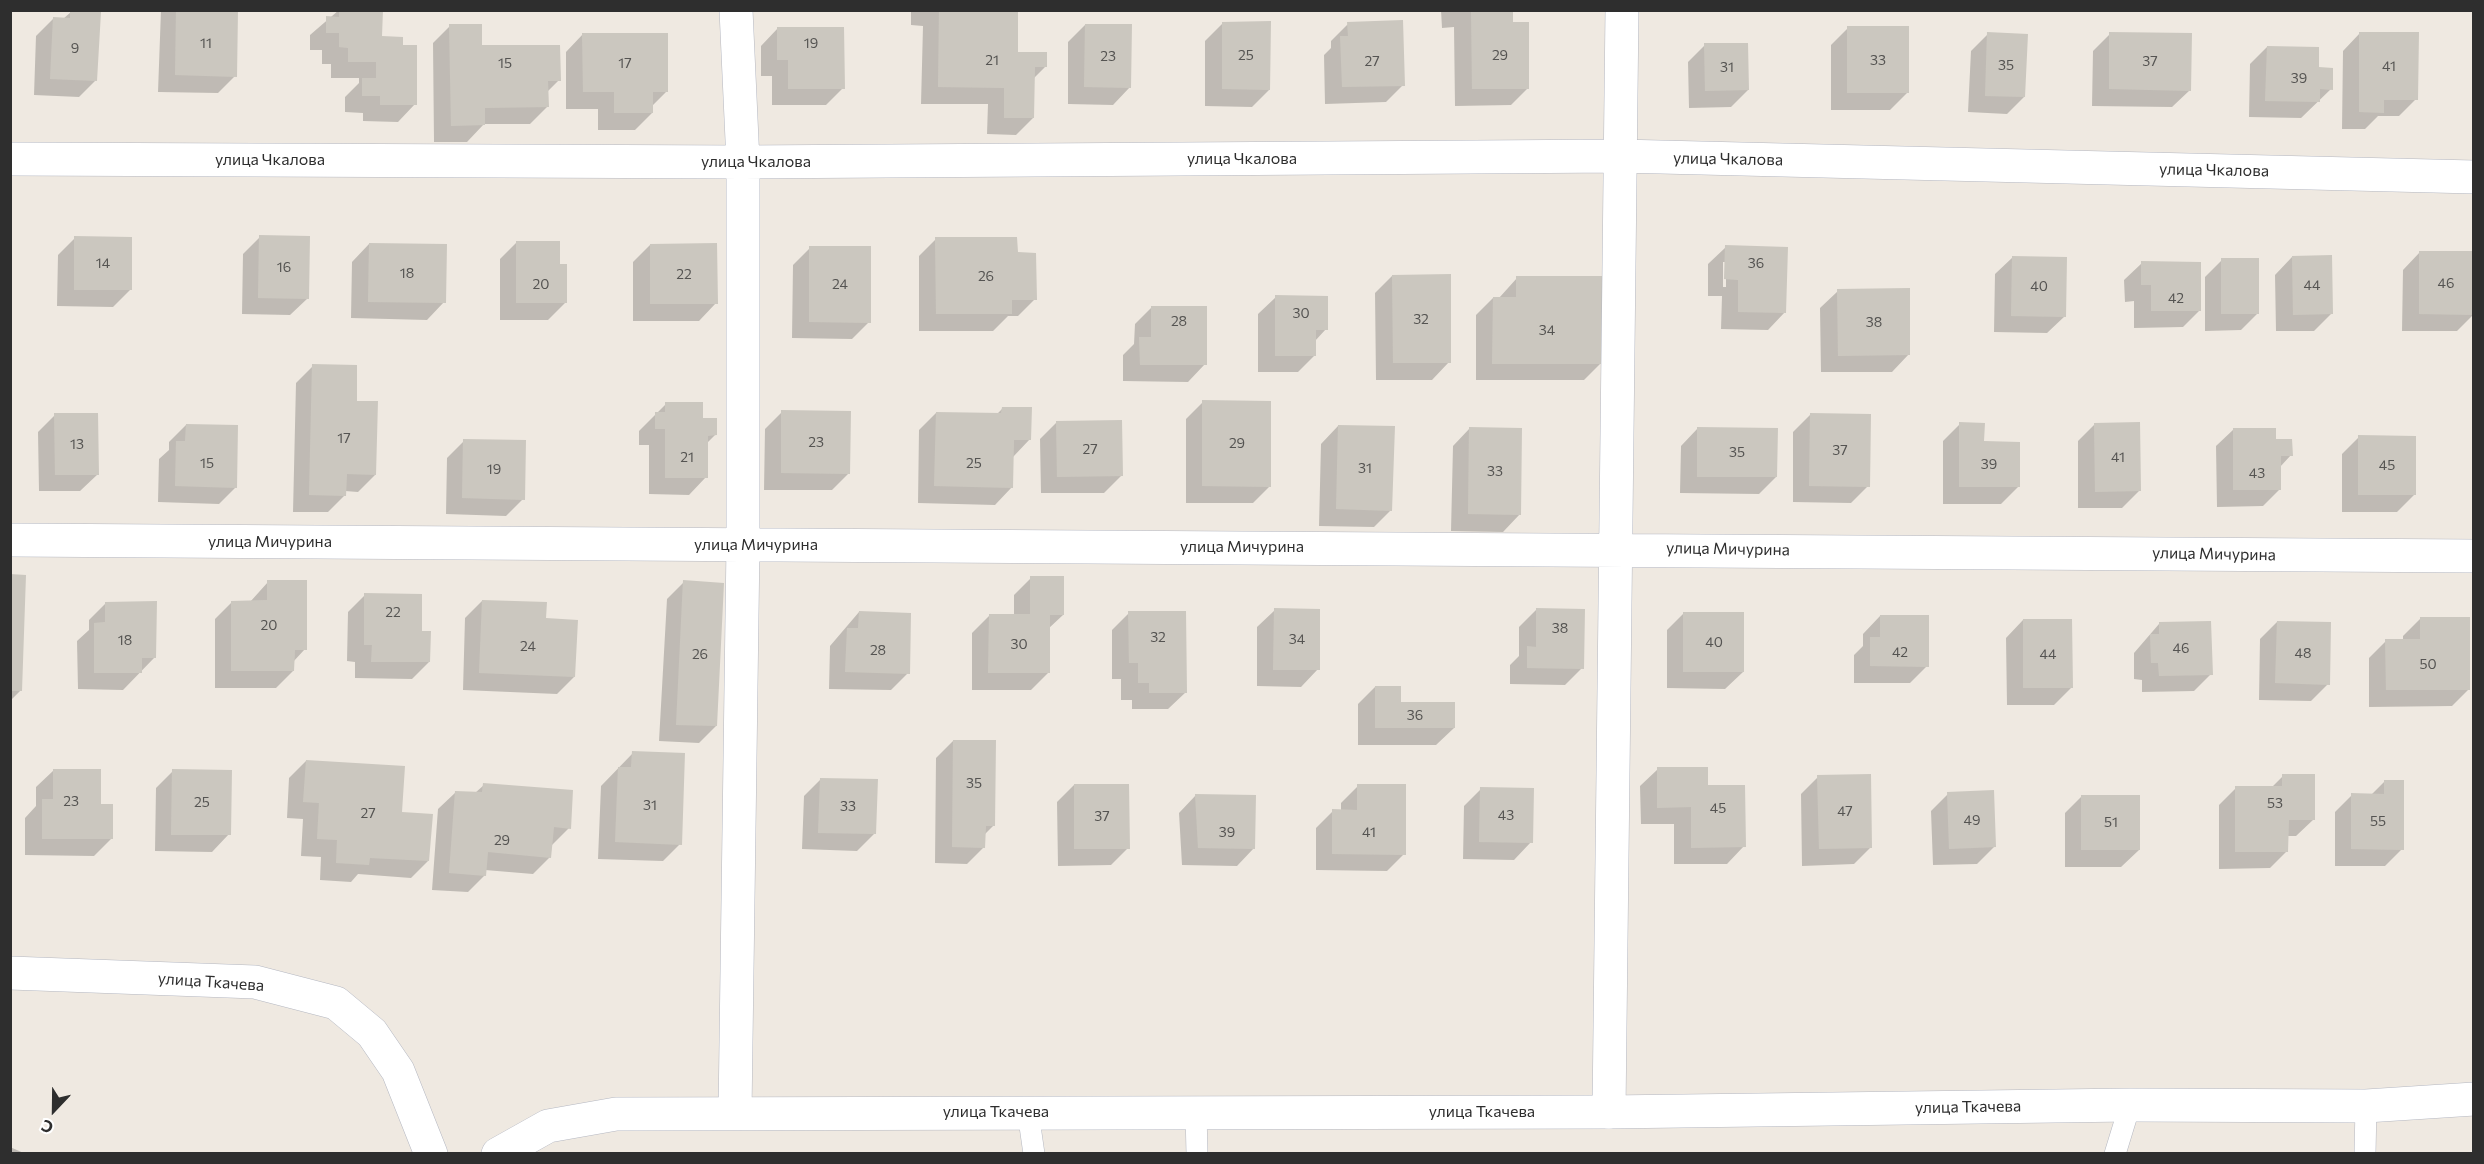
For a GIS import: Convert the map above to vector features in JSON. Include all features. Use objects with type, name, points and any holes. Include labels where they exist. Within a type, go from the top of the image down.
[{"type":"street","points":[[735,1113],[743,545],[743,162],[736,10]]},
{"type":"street","points":[[1609,1112],[1622,10]]},
{"type":"street","name":"улица Чкалова","points":[[10,159],[743,162],[1620,156],[2474,177]]},
{"type":"street","name":"улица Мичурина","points":[[10,540],[1615,548],[2474,556]]},
{"type":"street","name":"улица Ткачева","points":[[10,973],[255,982],[336,1003],[372,1033],[398,1071],[431,1154]]},
{"type":"street","name":"улица Ткачева","points":[[498,1154],[548,1126],[616,1114],[1609,1112],[2130,1105],[2366,1106],[2474,1099]]},
{"type":"lane","points":[[2115,1154],[2130,1105]]},
{"type":"lane","points":[[2365,1154],[2366,1106]]},
{"type":"lane","points":[[1028,1112],[1034,1154]]},
{"type":"lane","points":[[1196,1112],[1197,1154]]},
{"type":"building","points":[[70,10],[101,12],[97,81],[50,79],[53,17],[70,18]]},
{"type":"building","points":[[176,10],[238,10],[237,77],[175,75]]},
{"type":"building","points":[[339,10],[383,10],[382,36],[403,37],[403,45],[417,45],[417,105],[380,105],[380,96],[362,96],[362,78],[376,78],[376,62],[348,62],[348,48],[339,47],[339,33],[326,33],[326,16],[339,17]]},
{"type":"building","points":[[939,10],[1018,10],[1018,52],[1047,52],[1047,67],[1035,67],[1034,118],[1004,118],[1004,88],[938,87]]},
{"type":"building","points":[[1471,10],[1513,10],[1513,22],[1529,22],[1529,89],[1472,89]]},
{"type":"building","points":[[1403,20],[1405,86],[1342,87],[1340,36],[1348,36],[1347,22]]},
{"type":"building","points":[[1271,21],[1270,90],[1222,89],[1222,22]]},
{"type":"building","points":[[449,24],[482,24],[482,45],[560,45],[561,81],[548,81],[549,107],[485,108],[485,125],[451,126]]},
{"type":"building","points":[[1085,24],[1132,24],[1131,88],[1084,87]]},
{"type":"building","points":[[1847,26],[1909,26],[1909,93],[1847,93]]},
{"type":"building","points":[[777,27],[844,27],[845,89],[788,89],[788,60],[777,60]]},
{"type":"building","points":[[1987,32],[2028,34],[2025,97],[1985,96]]},
{"type":"building","points":[[2109,32],[2192,33],[2191,91],[2109,89]]},
{"type":"building","points":[[2359,32],[2419,32],[2418,100],[2384,100],[2384,113],[2359,112]]},
{"type":"building","points":[[582,33],[668,33],[668,92],[653,92],[653,113],[614,113],[614,92],[583,92]]},
{"type":"building","points":[[1704,43],[1748,43],[1749,90],[1705,91]]},
{"type":"building","points":[[2267,46],[2319,47],[2319,67],[2333,68],[2333,90],[2320,89],[2320,102],[2265,101]]},
{"type":"building","points":[[259,235],[310,236],[309,299],[258,298]]},
{"type":"building","points":[[74,236],[132,237],[132,290],[74,290]]},
{"type":"building","points":[[935,237],[1017,237],[1018,252],[1036,253],[1037,300],[1012,300],[1012,314],[936,314]]},
{"type":"building","points":[[516,241],[560,241],[560,264],[567,264],[567,303],[516,303]]},
{"type":"building","points":[[369,243],[447,244],[446,303],[368,302]]},
{"type":"building","points":[[717,243],[718,304],[650,304],[650,244]]},
{"type":"building","points":[[1725,245],[1788,247],[1786,313],[1738,312],[1738,280],[1724,279]]},
{"type":"building","points":[[809,246],[871,246],[871,323],[809,322]]},
{"type":"building","points":[[2419,251],[2474,251],[2474,315],[2419,314]]},
{"type":"building","points":[[2332,255],[2333,314],[2293,315],[2292,256]]},
{"type":"building","points":[[2012,256],[2067,257],[2066,317],[2011,316]]},
{"type":"building","points":[[2221,258],[2259,258],[2259,314],[2221,314]]},
{"type":"building","points":[[2141,261],[2201,262],[2201,311],[2151,311],[2151,285],[2141,285]]},
{"type":"building","points":[[1451,274],[1451,363],[1393,363],[1392,275]]},
{"type":"building","points":[[1516,276],[1602,276],[1602,364],[1492,364],[1493,297],[1516,297]]},
{"type":"building","points":[[1910,288],[1910,355],[1838,356],[1837,289]]},
{"type":"building","points":[[1275,295],[1328,296],[1328,330],[1316,330],[1316,356],[1275,356]]},
{"type":"building","points":[[1151,306],[1207,306],[1207,365],[1140,365],[1139,337],[1151,337]]},
{"type":"building","points":[[312,364],[357,365],[357,401],[378,401],[376,475],[347,474],[346,496],[309,495]]},
{"type":"building","points":[[1202,400],[1271,401],[1271,487],[1202,486]]},
{"type":"building","points":[[665,402],[703,402],[703,418],[717,418],[717,435],[708,436],[708,478],[665,478],[665,429],[655,429],[655,412],[665,412]]},
{"type":"building","points":[[1002,407],[1032,407],[1031,440],[1014,440],[1013,488],[934,486],[936,412],[1001,413]]},
{"type":"building","points":[[781,410],[851,411],[850,474],[781,473]]},
{"type":"building","points":[[54,413],[98,413],[99,475],[55,475]]},
{"type":"building","points":[[1810,413],[1871,414],[1870,487],[1809,486]]},
{"type":"building","points":[[1122,420],[1123,476],[1057,477],[1056,421]]},
{"type":"building","points":[[1959,422],[1985,423],[1984,441],[2020,442],[2020,487],[1959,487]]},
{"type":"building","points":[[2140,422],[2141,491],[2095,492],[2094,423]]},
{"type":"building","points":[[186,424],[238,425],[237,488],[175,486],[176,441],[185,441]]},
{"type":"building","points":[[1338,425],[1395,426],[1392,511],[1336,509]]},
{"type":"building","points":[[1469,427],[1522,428],[1521,515],[1468,514]]},
{"type":"building","points":[[1697,427],[1778,428],[1777,477],[1697,477]]},
{"type":"building","points":[[2233,428],[2276,428],[2276,439],[2292,439],[2293,456],[2281,456],[2281,490],[2233,490]]},
{"type":"building","points":[[2358,435],[2416,436],[2416,495],[2358,495]]},
{"type":"building","points":[[463,439],[526,440],[525,500],[462,498]]},
{"type":"building","points":[[10,574],[26,575],[22,691],[10,691]]},
{"type":"building","points":[[1030,576],[1064,576],[1064,615],[1050,615],[1050,673],[988,673],[989,614],[1030,614]]},
{"type":"building","points":[[267,580],[307,580],[307,650],[295,650],[294,671],[231,671],[231,601],[267,600]]},
{"type":"building","points":[[683,580],[724,583],[717,726],[676,725]]},
{"type":"building","points":[[364,593],[422,594],[422,631],[431,631],[430,662],[371,662],[372,645],[364,645]]},
{"type":"building","points":[[482,600],[547,602],[546,618],[578,620],[575,677],[479,673]]},
{"type":"building","points":[[157,601],[156,658],[142,658],[142,673],[94,673],[94,623],[105,622],[105,602]]},
{"type":"building","points":[[1274,608],[1320,609],[1320,670],[1273,670]]},
{"type":"building","points":[[1536,608],[1585,609],[1584,669],[1527,668],[1527,646],[1536,647]]},
{"type":"building","points":[[859,611],[911,613],[910,674],[845,672],[847,628],[858,628]]},
{"type":"building","points":[[1128,611],[1186,611],[1187,693],[1149,693],[1149,683],[1138,683],[1138,663],[1129,663]]},
{"type":"building","points":[[1683,612],[1744,612],[1744,672],[1683,672]]},
{"type":"building","points":[[1880,615],[1929,615],[1929,667],[1870,666],[1870,637],[1880,637]]},
{"type":"building","points":[[2420,617],[2470,617],[2470,690],[2386,690],[2385,639],[2420,639]]},
{"type":"building","points":[[2023,619],[2072,619],[2073,688],[2023,688]]},
{"type":"building","points":[[2211,621],[2213,675],[2159,676],[2158,663],[2151,663],[2150,634],[2159,634],[2159,622]]},
{"type":"building","points":[[2277,621],[2331,622],[2330,685],[2275,683]]},
{"type":"building","points":[[1375,686],[1401,686],[1401,702],[1455,702],[1455,728],[1375,728]]},
{"type":"building","points":[[953,740],[996,740],[995,826],[986,826],[985,848],[952,847]]},
{"type":"building","points":[[632,751],[685,753],[682,845],[615,842],[618,767],[631,767]]},
{"type":"building","points":[[306,760],[405,766],[402,812],[433,814],[429,861],[370,858],[369,865],[336,863],[337,840],[317,839],[319,803],[303,802]]},
{"type":"building","points":[[1657,767],[1708,767],[1708,785],[1745,785],[1746,847],[1691,848],[1691,807],[1657,808]]},
{"type":"building","points":[[53,769],[101,769],[101,804],[113,804],[113,839],[42,839],[42,799],[53,799]]},
{"type":"building","points":[[172,769],[232,770],[231,835],[171,835]]},
{"type":"building","points":[[1871,774],[1872,848],[1819,849],[1817,775]]},
{"type":"building","points":[[2282,774],[2315,774],[2315,820],[2289,820],[2288,852],[2235,852],[2235,786],[2282,786]]},
{"type":"building","points":[[820,778],[878,779],[876,834],[818,833]]},
{"type":"building","points":[[2384,780],[2404,780],[2404,850],[2351,849],[2351,793],[2384,794]]},
{"type":"building","points":[[483,783],[573,790],[571,829],[554,827],[551,858],[488,852],[486,876],[449,873],[455,791],[482,792]]},
{"type":"building","points":[[1074,784],[1129,784],[1130,849],[1074,849]]},
{"type":"building","points":[[1357,784],[1406,784],[1406,855],[1332,854],[1332,809],[1357,810]]},
{"type":"building","points":[[1480,787],[1534,788],[1533,843],[1479,842]]},
{"type":"building","points":[[1994,790],[1996,847],[1949,849],[1947,792]]},
{"type":"building","points":[[1195,794],[1256,795],[1255,849],[1198,848]]},
{"type":"building","points":[[2081,795],[2140,795],[2140,850],[2081,850]]}]
